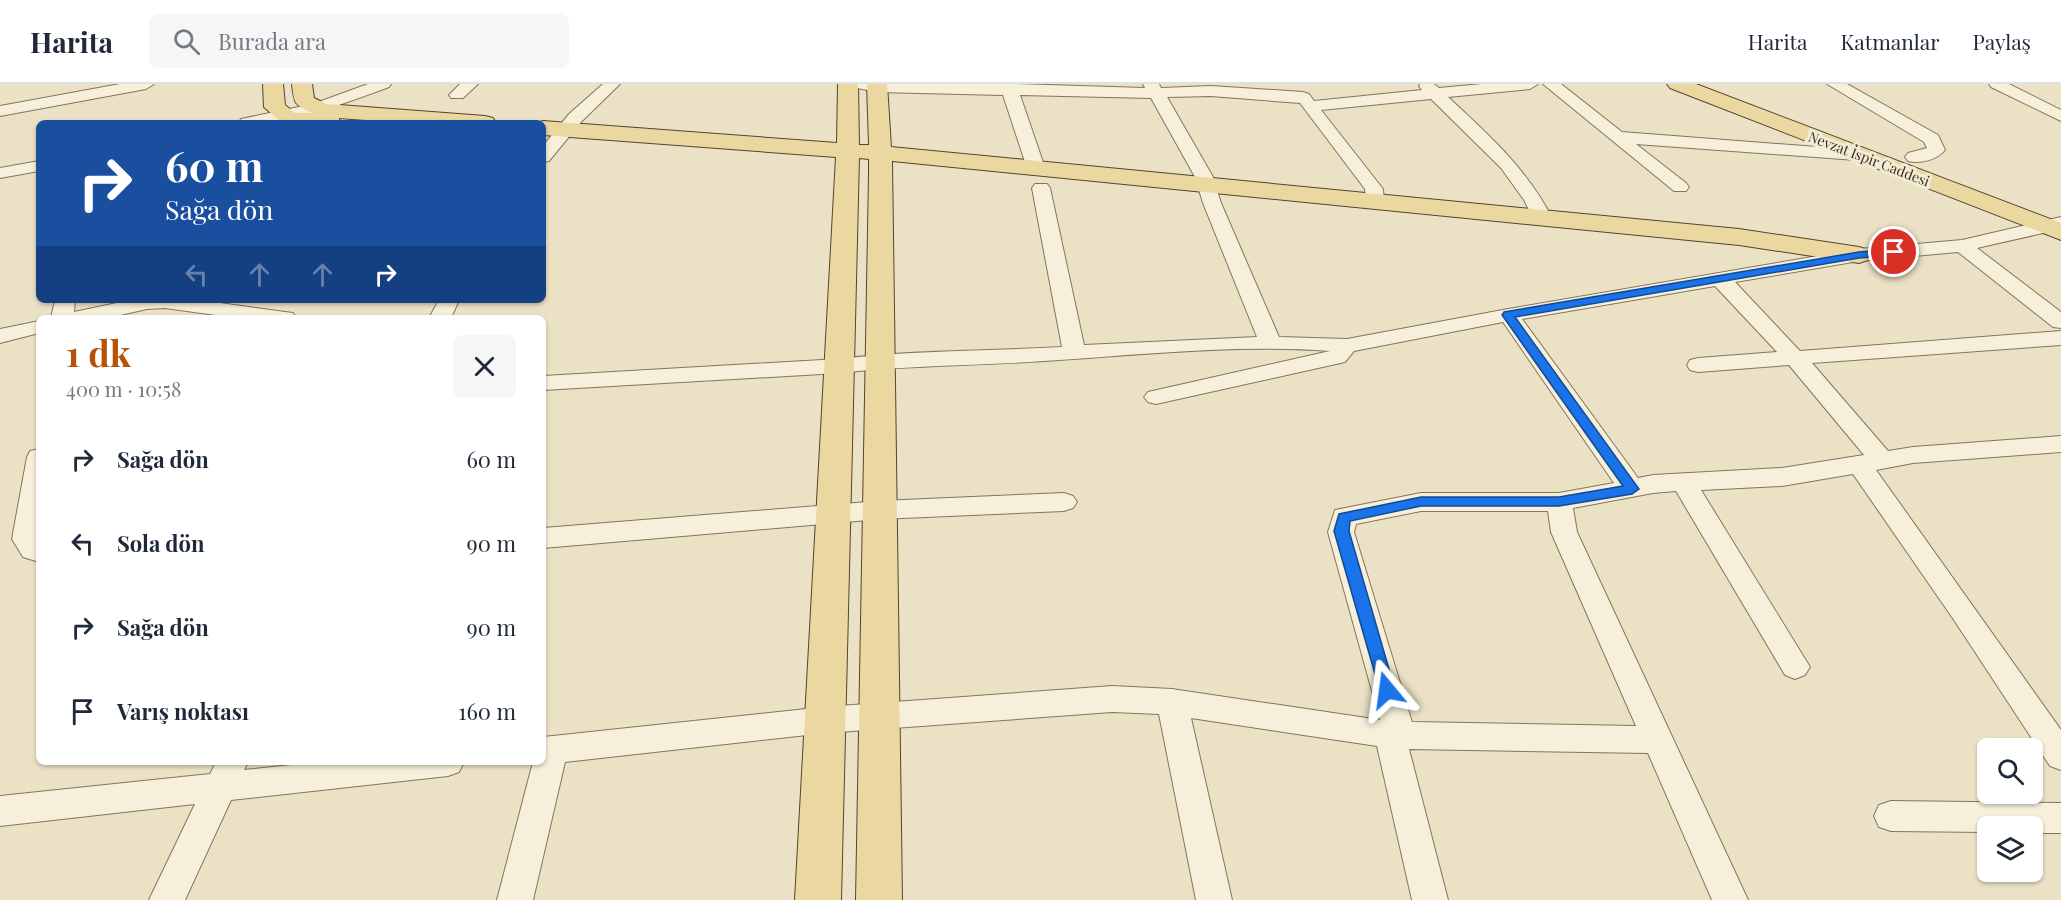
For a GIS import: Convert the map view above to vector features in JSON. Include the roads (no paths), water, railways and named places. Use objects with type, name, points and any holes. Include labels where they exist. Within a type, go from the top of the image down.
[{"type":"main road","points":[[273,84],[275,107],[290,119],[308,120]]},
{"type":"main road","points":[[302,84],[304,101],[322,110],[447,120]]},
{"type":"main road","name":"Nevzat İspir Caddesi","points":[[1677,84],[1856,155],[2058,225]]},
{"type":"main road","name":"Nevzat İspir Caddesi","points":[[1726,84],[1914,158],[2058,225]]},
{"type":"main road","points":[[865,85],[864,162],[881,361],[879,900]]},
{"type":"main road","points":[[550,139],[864,162],[1038,178],[1724,248],[1859,255]]},
{"type":"main road","points":[[818,900],[840,366],[864,162]]},
{"type":"main road","points":[[1209,194],[1375,202],[1739,237],[1859,255]]},
{"type":"street","points":[[0,111],[104,88],[146,84]]},
{"type":"street","points":[[259,120],[317,108],[383,84]]},
{"type":"street","points":[[457,95],[470,84]]},
{"type":"street","points":[[550,139],[612,84]]},
{"type":"street","points":[[1292,84],[1374,189],[1375,202]]},
{"type":"street","points":[[865,85],[1153,88],[1211,91],[1307,102],[1431,90],[1530,84]]},
{"type":"street","points":[[1551,84],[1680,187]]},
{"type":"street","points":[[1835,84],[1932,139],[1936,150],[1914,158]]},
{"type":"street","points":[[1997,84],[2061,116]]},
{"type":"street","points":[[1010,87],[1038,178],[1074,352]]},
{"type":"street","points":[[1153,88],[1209,194],[1271,344]]},
{"type":"street","points":[[1431,90],[1502,160],[1530,193],[1542,218]]},
{"type":"street","points":[[1618,137],[1856,155]]},
{"type":"street","points":[[0,173],[36,167]]},
{"type":"street","points":[[546,383],[840,366],[881,361],[1210,344],[1347,346],[1508,315],[1859,255],[1962,246],[2058,225]]},
{"type":"street","points":[[1962,246],[2061,322]]},
{"type":"street","points":[[1720,279],[1795,358],[1872,463],[1964,612],[2061,756]]},
{"type":"street","points":[[91,315],[147,303]]},
{"type":"street","points":[[172,303],[262,315]]},
{"type":"street","points":[[1508,315],[1632,489]]},
{"type":"street","points":[[0,336],[36,328]]},
{"type":"street","points":[[1698,365],[2061,338]]},
{"type":"street","points":[[1210,344],[1229,381]]},
{"type":"street","points":[[1156,397],[1337,357],[1347,346]]},
{"type":"street","points":[[1430,900],[1395,735],[1341,531],[1344,517],[1421,502],[1559,502],[1653,484],[1782,477],[1951,451],[2061,444]]},
{"type":"street","points":[[36,475],[25,539],[36,551]]},
{"type":"street","points":[[1683,482],[1795,666]]},
{"type":"street","points":[[546,538],[880,510],[1064,502]]},
{"type":"street","points":[[1559,502],[1564,532],[1730,900]]},
{"type":"street","points":[[548,751],[825,720],[1112,699],[1172,702],[1395,735],[1656,740]]},
{"type":"street","points":[[1172,702],[1214,900]]},
{"type":"street","points":[[0,811],[226,775],[397,765]]},
{"type":"street","points":[[515,900],[545,765]]},
{"type":"street","points":[[167,900],[226,775]]},
{"type":"street","points":[[1891,816],[2061,818]]}]
